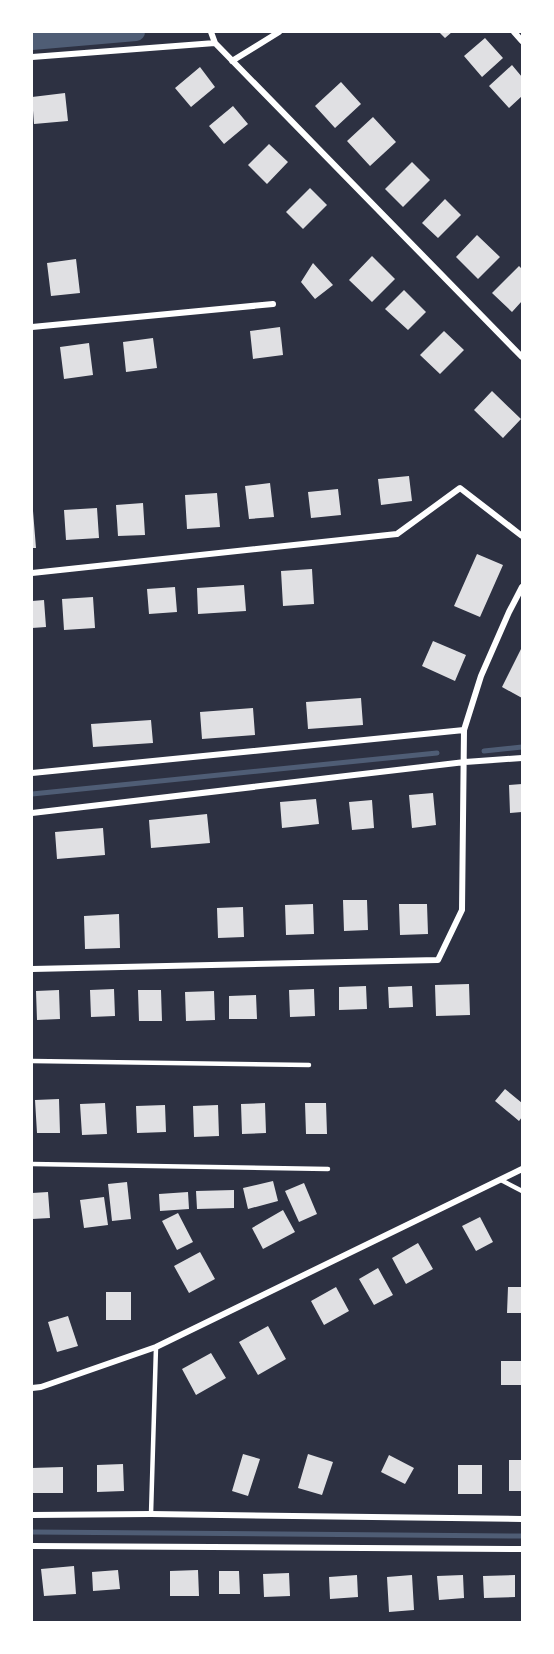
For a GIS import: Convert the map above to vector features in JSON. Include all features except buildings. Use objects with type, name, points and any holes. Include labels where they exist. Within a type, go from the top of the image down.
[{"type":"street","points":[[211,32],[215,43],[232,61],[522,357]]},
{"type":"street","points":[[232,61],[279,32]]},
{"type":"street","points":[[514,32],[522,41]]},
{"type":"street","points":[[32,57],[215,43]]},
{"type":"street","points":[[32,327],[273,304]]},
{"type":"street","points":[[32,573],[397,534],[460,488],[522,536]]},
{"type":"street","points":[[32,969],[438,960],[462,910],[464,730],[481,675],[522,587]]},
{"type":"street","points":[[32,773],[464,730]]},
{"type":"street","points":[[32,813],[465,762],[522,758]]},
{"type":"street","points":[[32,1388],[41,1387],[156,1347],[522,1169]]},
{"type":"street","points":[[32,1515],[151,1514],[522,1519]]},
{"type":"street","points":[[32,1546],[522,1550]]},
{"type":"lane","points":[[32,1061],[309,1065]]},
{"type":"lane","points":[[32,1164],[328,1169]]},
{"type":"lane","points":[[501,1180],[522,1191]]},
{"type":"lane","points":[[151,1514],[156,1347]]},
{"type":"waterway","points":[[32,41],[136,32]]},
{"type":"waterway","points":[[484,751],[522,747]]},
{"type":"waterway","points":[[32,794],[437,753]]},
{"type":"waterway","points":[[32,1532],[522,1536]]}]
